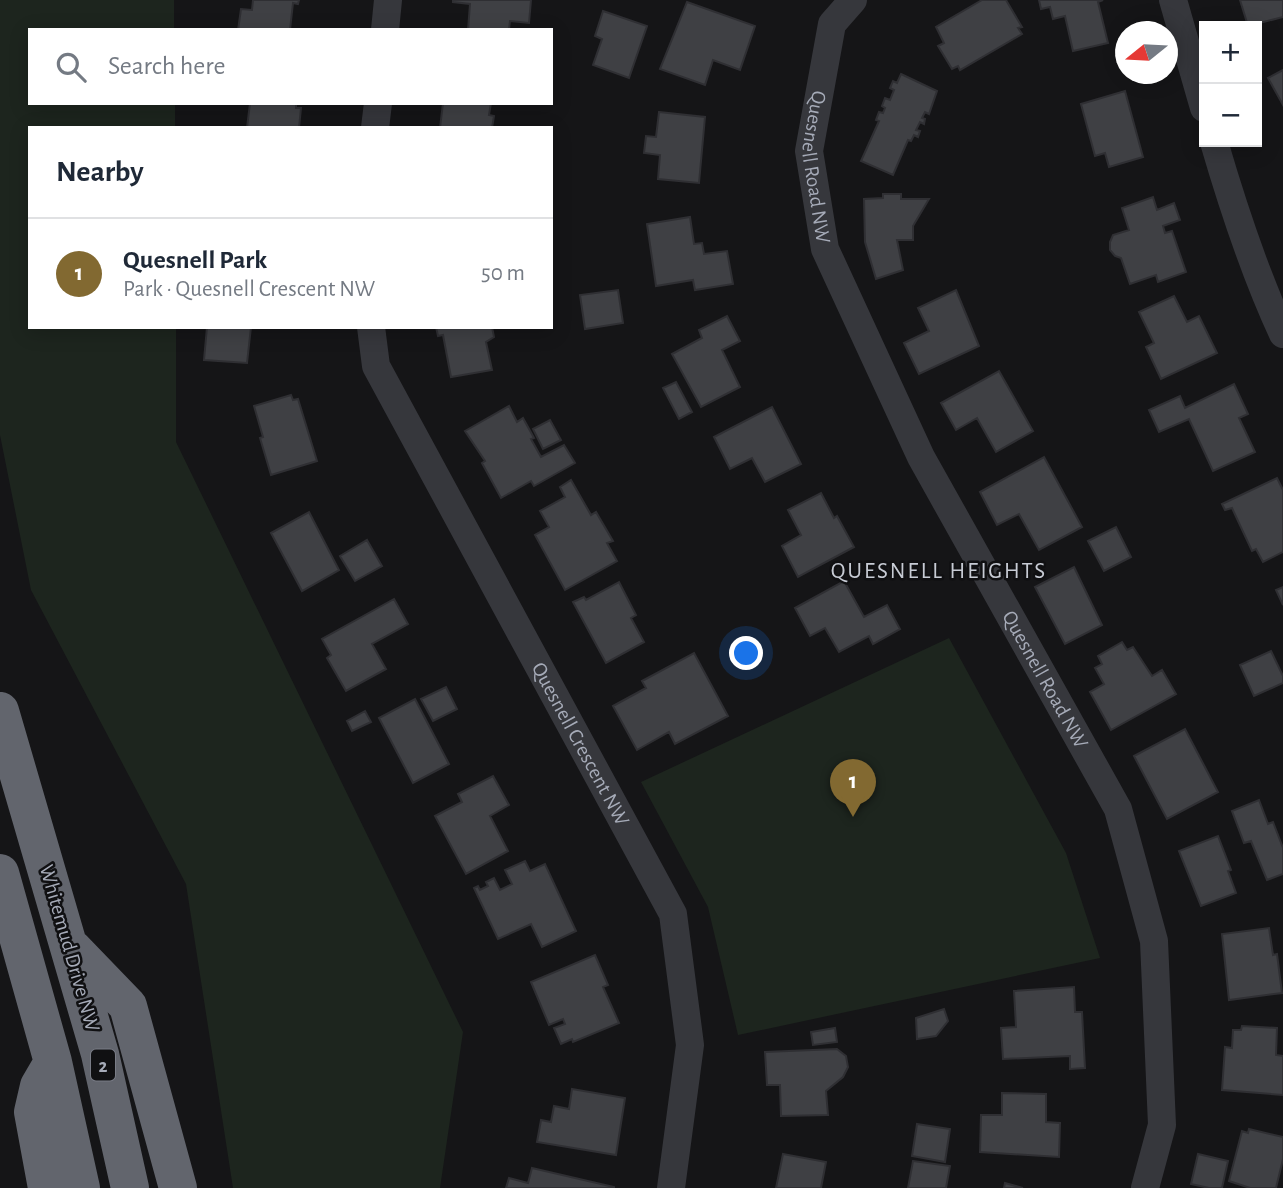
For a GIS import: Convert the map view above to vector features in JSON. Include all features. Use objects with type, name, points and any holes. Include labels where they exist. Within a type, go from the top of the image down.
[{"type":"highway","name":"Whitemud Drive NW","points":[[0,711],[100,1054],[130,1188]]},
{"type":"highway","points":[[0,873],[53,1062],[81,1188]]},
{"type":"highway","points":[[69,944],[128,1006],[178,1188]]},
{"type":"highway","points":[[47,1188],[33,1112],[39,1086],[53,1062]]},
{"type":"street","points":[[385,28],[388,0]]},
{"type":"street","name":"Quesnell Road NW","points":[[853,0],[832,24],[809,151],[825,249],[921,457],[1118,809],[1154,941],[1162,1125],[1145,1188]]},
{"type":"street","points":[[1173,0],[1199,91]]},
{"type":"street","points":[[375,126],[378,105]]},
{"type":"street","points":[[1215,147],[1233,207],[1283,334]]},
{"type":"street","name":"Quesnell Crescent NW","points":[[371,329],[376,366],[673,914],[690,1045],[671,1188]]},
{"type":"shaded area","points":[[0,0],[174,0],[174,28],[28,28],[28,105],[175,105],[175,126],[28,126],[28,329],[176,329],[176,442],[463,1032],[440,1188],[233,1188],[186,884],[31,590],[0,435]]},
{"type":"shaded area","points":[[949,638],[1066,853],[1100,958],[738,1035],[708,907],[641,782]]},
{"type":"building","points":[[253,0],[299,0],[298,4],[293,3],[290,28],[238,28],[241,9],[252,10]]},
{"type":"building","points":[[531,0],[529,23],[510,21],[509,28],[468,28],[470,4],[453,2]]},
{"type":"building","points":[[982,0],[1006,0],[1022,27],[1018,28],[1022,34],[960,70],[958,66],[952,69],[938,46],[944,43],[936,27]]},
{"type":"building","points":[[1039,0],[1103,0],[1098,2],[1108,43],[1073,51],[1065,16],[1053,19],[1050,7],[1041,9]]},
{"type":"building","points":[[1240,0],[1283,0],[1283,17],[1262,22],[1246,21]]},
{"type":"building","points":[[687,2],[755,26],[740,70],[713,60],[705,85],[660,69]]},
{"type":"building","points":[[603,11],[647,26],[629,78],[593,65],[602,39],[595,36]]},
{"type":"building","points":[[1283,70],[1283,105],[1268,78]]},
{"type":"building","points":[[901,74],[937,91],[929,114],[925,112],[922,118],[925,119],[924,124],[920,122],[916,130],[920,131],[918,137],[914,135],[911,141],[908,140],[893,175],[861,161],[879,121],[876,120],[879,112],[883,113],[885,108],[882,106],[885,98],[890,100],[894,90],[890,88],[893,81],[897,83]]},
{"type":"building","points":[[1125,91],[1143,157],[1109,167],[1105,153],[1095,156],[1081,104]]},
{"type":"building","points":[[250,105],[296,105],[296,108],[301,108],[299,126],[247,126]]},
{"type":"building","points":[[443,105],[491,105],[489,115],[494,116],[492,126],[440,126]]},
{"type":"building","points":[[659,112],[705,117],[699,183],[658,179],[660,155],[644,153],[646,136],[656,137]]},
{"type":"building","points":[[883,194],[901,194],[901,199],[929,199],[913,226],[913,240],[897,240],[903,270],[876,279],[865,242],[864,199],[883,198]]},
{"type":"building","points":[[1153,197],[1157,210],[1174,203],[1180,220],[1163,226],[1165,233],[1172,231],[1186,272],[1158,282],[1156,275],[1130,284],[1121,258],[1110,250],[1110,242],[1113,235],[1129,230],[1122,208]]},
{"type":"building","points":[[690,217],[694,244],[702,243],[704,254],[727,251],[733,284],[695,290],[693,280],[656,286],[647,224]]},
{"type":"building","points":[[618,290],[623,323],[585,329],[580,295]]},
{"type":"building","points":[[956,290],[979,346],[919,374],[904,343],[929,331],[918,308]]},
{"type":"building","points":[[1174,296],[1187,322],[1199,316],[1217,353],[1161,379],[1146,347],[1154,343],[1139,312]]},
{"type":"building","points":[[727,316],[740,341],[722,350],[740,387],[701,407],[672,354],[702,338],[699,330]]},
{"type":"building","points":[[207,329],[251,329],[247,363],[204,360]]},
{"type":"building","points":[[436,329],[492,329],[494,337],[486,342],[492,370],[451,377],[443,335],[438,336]]},
{"type":"building","points":[[999,371],[1033,431],[996,452],[977,418],[956,430],[941,403]]},
{"type":"building","points":[[676,382],[692,412],[679,419],[663,388]]},
{"type":"building","points":[[1234,384],[1248,414],[1239,418],[1255,452],[1213,471],[1189,419],[1159,432],[1149,410],[1180,396],[1185,408]]},
{"type":"building","points":[[291,395],[293,400],[298,399],[317,461],[271,475],[254,406]]},
{"type":"building","points":[[509,406],[517,422],[523,418],[541,457],[564,445],[575,463],[534,486],[531,481],[501,498],[482,463],[485,461],[465,431]]},
{"type":"building","points":[[772,407],[801,464],[765,482],[752,458],[730,469],[714,437]]},
{"type":"building","points":[[550,420],[561,440],[543,449],[533,429]]},
{"type":"building","points":[[1044,457],[1082,527],[1039,550],[1019,514],[997,525],[980,492]]},
{"type":"building","points":[[1277,478],[1283,490],[1283,552],[1263,562],[1256,549],[1252,551],[1232,508],[1225,510],[1222,504]]},
{"type":"building","points":[[571,480],[591,515],[596,512],[613,541],[607,543],[617,561],[565,590],[535,535],[549,527],[540,511],[565,497],[560,487]]},
{"type":"building","points":[[821,493],[854,547],[798,577],[782,546],[801,535],[788,510]]},
{"type":"building","points":[[309,512],[339,570],[302,591],[271,533]]},
{"type":"building","points":[[1116,527],[1131,557],[1104,571],[1088,541]]},
{"type":"building","points":[[367,540],[382,566],[355,581],[340,556]]},
{"type":"building","points":[[1074,567],[1102,625],[1065,644],[1035,587]]},
{"type":"building","points":[[844,581],[864,617],[887,605],[900,629],[873,644],[869,636],[839,652],[825,628],[810,636],[795,608]]},
{"type":"building","points":[[619,582],[636,615],[631,618],[644,642],[606,663],[573,602],[584,597],[586,600]]},
{"type":"building","points":[[1283,587],[1283,605],[1276,590]]},
{"type":"building","points":[[394,599],[408,624],[372,644],[386,669],[346,691],[327,658],[331,655],[322,639]]},
{"type":"building","points":[[1122,642],[1127,650],[1133,647],[1152,676],[1162,670],[1176,694],[1111,730],[1090,692],[1104,684],[1095,668],[1102,664],[1098,656]]},
{"type":"building","points":[[1271,651],[1283,676],[1283,683],[1254,696],[1240,665]]},
{"type":"building","points":[[694,653],[728,716],[675,744],[669,732],[637,750],[613,706],[646,688],[642,681]]},
{"type":"building","points":[[446,687],[457,709],[433,721],[421,699]]},
{"type":"building","points":[[415,699],[449,764],[413,783],[379,718]]},
{"type":"building","points":[[365,711],[371,722],[352,731],[347,721]]},
{"type":"building","points":[[1185,729],[1218,792],[1167,819],[1134,756]]},
{"type":"building","points":[[493,776],[509,805],[490,816],[508,851],[466,874],[435,816],[462,802],[458,794]]},
{"type":"building","points":[[1259,800],[1268,824],[1273,822],[1283,848],[1283,874],[1267,880],[1251,841],[1244,843],[1232,811]]},
{"type":"building","points":[[1218,836],[1231,870],[1228,871],[1236,893],[1201,906],[1179,851]]},
{"type":"building","points":[[525,861],[530,871],[545,864],[576,931],[542,947],[531,924],[498,939],[474,888],[478,886],[480,890],[488,886],[486,882],[494,878],[500,890],[512,884],[505,870]]},
{"type":"building","points":[[1269,928],[1273,955],[1277,954],[1282,993],[1229,1000],[1222,934]]},
{"type":"building","points":[[595,955],[608,985],[603,987],[619,1023],[573,1042],[572,1039],[561,1044],[554,1028],[565,1024],[563,1019],[549,1025],[531,982]]},
{"type":"building","points":[[1074,987],[1075,1012],[1082,1012],[1085,1068],[1070,1069],[1070,1056],[1003,1059],[1001,1028],[1016,1027],[1014,991]]},
{"type":"building","points":[[944,1009],[948,1021],[936,1036],[917,1039],[916,1018]]},
{"type":"building","points":[[1242,1026],[1277,1028],[1276,1055],[1283,1056],[1283,1095],[1222,1090],[1225,1047],[1232,1048],[1233,1030],[1241,1030]]},
{"type":"building","points":[[835,1028],[837,1042],[813,1045],[811,1032]]},
{"type":"building","points":[[837,1049],[846,1056],[848,1067],[843,1077],[826,1091],[828,1115],[781,1116],[780,1085],[767,1085],[765,1052]]},
{"type":"building","points":[[572,1089],[625,1098],[616,1155],[537,1142],[541,1120],[551,1122],[554,1106],[569,1109]]},
{"type":"building","points":[[1002,1093],[1046,1094],[1046,1122],[1060,1123],[1059,1157],[980,1152],[981,1115],[1002,1115]]},
{"type":"building","points":[[917,1124],[950,1129],[945,1162],[912,1156]]},
{"type":"building","points":[[1249,1129],[1283,1137],[1283,1159],[1276,1188],[1250,1188],[1229,1181],[1242,1131],[1248,1133]]},
{"type":"building","points":[[783,1154],[826,1162],[821,1188],[776,1188]]},
{"type":"building","points":[[1198,1154],[1228,1161],[1222,1188],[1191,1184]]},
{"type":"building","points":[[913,1161],[950,1166],[946,1188],[908,1188]]},
{"type":"building","points":[[532,1168],[614,1188],[506,1188],[509,1178],[528,1183]]},
{"type":"building","points":[[1005,1183],[1023,1188],[1004,1188]]},
{"type":"place","name":"Quesnell Park","points":[[853,817]]},
{"type":"district","name":"QUESNELL HEIGHTS","points":[[939,570]]}]
